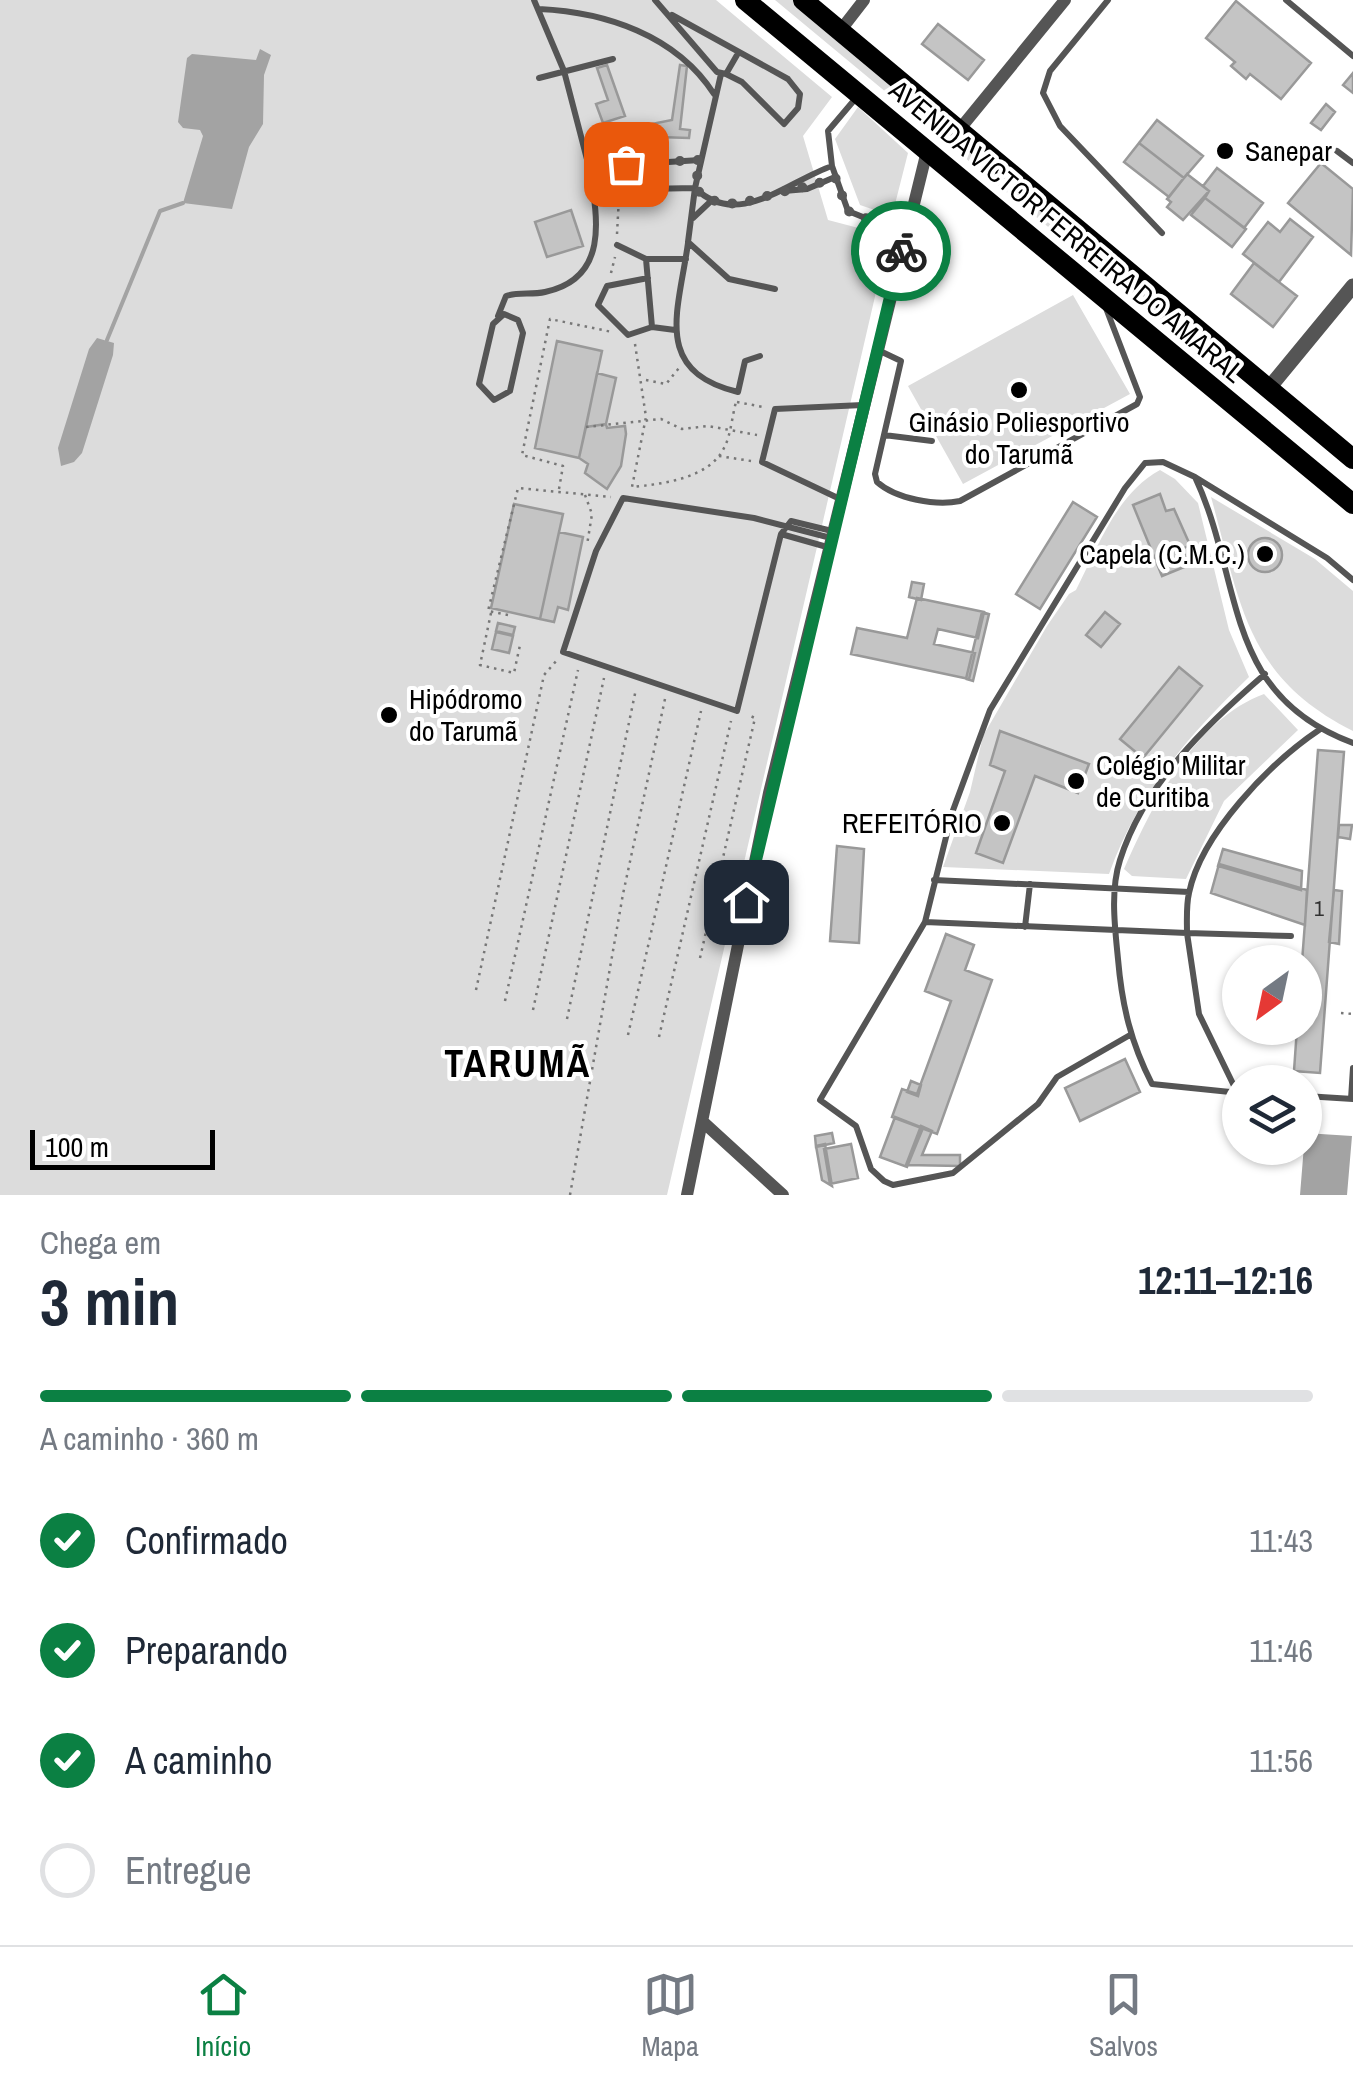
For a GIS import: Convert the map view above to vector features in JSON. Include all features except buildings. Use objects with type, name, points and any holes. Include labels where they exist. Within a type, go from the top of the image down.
[{"type":"highway","name":"AVENIDA VICTOR FERREIRA DO AMARAL","points":[[745,0],[1345,498]]},
{"type":"highway","name":"AVENIDA VICTOR FERREIRA DO AMARAL","points":[[803,0],[1353,461]]},
{"type":"highway","points":[[1295,456],[1316,451],[1320,431]]},
{"type":"highway","points":[[1345,498],[1338,473],[1353,461]]},
{"type":"street","points":[[840,30],[864,0]]},
{"type":"street","points":[[959,130],[1065,0]]},
{"type":"street","points":[[687,1195],[769,792],[927,151]]},
{"type":"street","points":[[1269,388],[1353,286]]},
{"type":"street","points":[[702,1122],[783,1195]]},
{"type":"lane","points":[[498,316],[511,315],[524,332],[510,392],[494,400],[480,384],[498,316],[506,296],[548,292],[569,280],[589,260],[598,244],[588,167],[564,71],[534,0]]},
{"type":"lane","points":[[655,0],[724,74],[742,82],[784,124],[798,108],[800,94],[788,79],[737,55],[672,15]]},
{"type":"lane","points":[[1108,0],[1050,71],[1044,93],[1060,126],[1162,233]]},
{"type":"lane","points":[[1286,0],[1353,56]]},
{"type":"lane","points":[[538,8],[572,10],[633,27],[701,74],[715,95]]},
{"type":"lane","points":[[737,55],[715,95],[700,160],[674,338],[690,370],[737,397],[746,361],[760,356]]},
{"type":"lane","points":[[539,78],[613,59]]},
{"type":"lane","points":[[859,94],[828,131],[835,177],[848,211],[905,234]]},
{"type":"lane","points":[[1337,151],[1353,163]]},
{"type":"lane","points":[[588,167],[700,160]]},
{"type":"lane","points":[[782,192],[832,166]]},
{"type":"lane","points":[[592,190],[695,188],[710,202],[744,203],[835,177]]},
{"type":"lane","points":[[692,219],[710,202]]},
{"type":"lane","points":[[688,242],[729,279],[775,289]]},
{"type":"lane","points":[[616,245],[646,258],[686,259]]},
{"type":"lane","points":[[646,258],[652,327]]},
{"type":"lane","points":[[648,278],[607,286],[598,306],[628,335],[652,327],[675,330]]},
{"type":"lane","points":[[877,350],[901,361],[878,482],[894,492],[952,503],[1131,410],[1140,397],[1105,313],[1103,296]]},
{"type":"lane","points":[[840,500],[762,462],[775,409],[864,404]]},
{"type":"lane","points":[[884,436],[932,441]]},
{"type":"lane","points":[[1130,1034],[1057,1077],[1038,1104],[953,1173],[894,1184],[884,1180],[871,1169],[856,1126],[824,1105],[820,1094],[925,922],[974,744],[990,710],[1125,488],[1146,463],[1163,462],[1194,477],[1327,558],[1353,580]]},
{"type":"lane","points":[[1194,477],[1234,615],[1265,674],[1319,730],[1353,743]]},
{"type":"lane","points":[[831,539],[782,530],[754,518],[623,498],[596,551],[563,652],[735,710],[782,530],[791,522],[831,539]]},
{"type":"lane","points":[[1222,1091],[1152,1084],[1121,1003],[1116,887],[1120,860],[1174,765],[1198,733],[1265,674]]},
{"type":"lane","points":[[1225,1065],[1199,1014],[1186,932],[1189,892],[1232,811],[1287,754],[1319,730]]},
{"type":"lane","points":[[934,880],[1189,892]]},
{"type":"lane","points":[[1025,927],[1030,883]]},
{"type":"lane","points":[[925,922],[1291,936]]},
{"type":"lane","points":[[1322,1097],[1352,1099],[1353,1068]]},
{"type":"path","points":[[559,489],[563,466],[522,455],[550,320],[628,335],[643,380],[646,416],[632,487],[679,480],[718,456],[724,448],[737,397],[775,409]]},
{"type":"path","points":[[643,380],[666,384],[676,368],[690,370]]},
{"type":"path","points":[[586,427],[661,419],[682,429],[728,429],[768,438]]},
{"type":"path","points":[[718,456],[762,462]]},
{"type":"path","points":[[508,616],[488,611],[518,488],[623,498]]},
{"type":"path","points":[[584,493],[592,514],[586,552]]},
{"type":"path","points":[[492,612],[480,665],[514,673],[520,645]]},
{"type":"path","points":[[476,990],[544,676],[563,652]]},
{"type":"path","points":[[505,1001],[580,658]]},
{"type":"path","points":[[533,1010],[606,667]]},
{"type":"path","points":[[567,1019],[638,678]]},
{"type":"path","points":[[570,1195],[623,894],[667,688]]},
{"type":"path","points":[[628,1035],[704,700]]},
{"type":"path","points":[[659,1037],[735,710],[755,718],[700,958]]},
{"type":"path","points":[[1341,1013],[1353,1014]]},
{"type":"shaded area","name":"Hipódromo do Tarumã","points":[[0,0],[716,0],[832,97],[803,136],[828,220],[889,236],[667,1195],[0,1195]]},
{"type":"shaded area","points":[[775,0],[795,0],[1217,357],[1212,363]]},
{"type":"shaded area","points":[[260,49],[271,55],[264,75],[263,124],[249,147],[232,209],[183,203],[203,136],[200,130],[183,128],[178,122],[187,58],[192,54],[256,60]]},
{"type":"shaded area","points":[[858,107],[908,153],[892,216],[860,205],[835,139]]},
{"type":"shaded area","name":"Ginásio Poliesportivo do Tarumã","points":[[1073,295],[1130,394],[963,484],[908,386]]},
{"type":"shaded area","points":[[97,338],[114,343],[113,355],[82,453],[74,462],[61,466],[58,448],[89,349]]},
{"type":"shaded area","points":[[1160,470],[1175,479],[1198,503],[1229,630],[1249,677],[1167,767],[1135,817],[1109,874],[943,867],[970,792],[983,736],[1047,626],[1076,590],[1120,507]]},
{"type":"shaded area","points":[[1211,497],[1315,559],[1353,591],[1353,731],[1317,710],[1289,686],[1269,661],[1241,604]]},
{"type":"shaded area","points":[[1264,694],[1298,730],[1224,801],[1186,879],[1132,876],[1124,869],[1178,767],[1217,723]]},
{"type":"shaded area","points":[[1322,1134],[1352,1136],[1347,1195],[1300,1195],[1302,1165],[1322,1165]]},
{"type":"waterway","points":[[107,340],[160,211],[183,203]]},
{"type":"way so far","points":[[626,164],[700,160],[695,188],[710,202],[730,205],[766,199],[835,177],[848,211],[905,234],[901,251]]},
{"type":"place","name":"Sanepar","points":[[1225,151]]},
{"type":"place","name":"Ginásio Poliesportivo do Tarumã","points":[[1019,390]]},
{"type":"place","name":"Capela (C.M.C.)","points":[[1265,554]]},
{"type":"place","name":"Hipódromo do Tarumã","points":[[389,715]]},
{"type":"place","name":"Colégio Militar de Curitiba","points":[[1076,781]]},
{"type":"place","name":"REFEITÓRIO","points":[[1002,823]]},
{"type":"district","name":"TARUMÃ","points":[[518,1064]]},
{"type":"route","points":[[746,902],[769,792],[901,251]]}]
